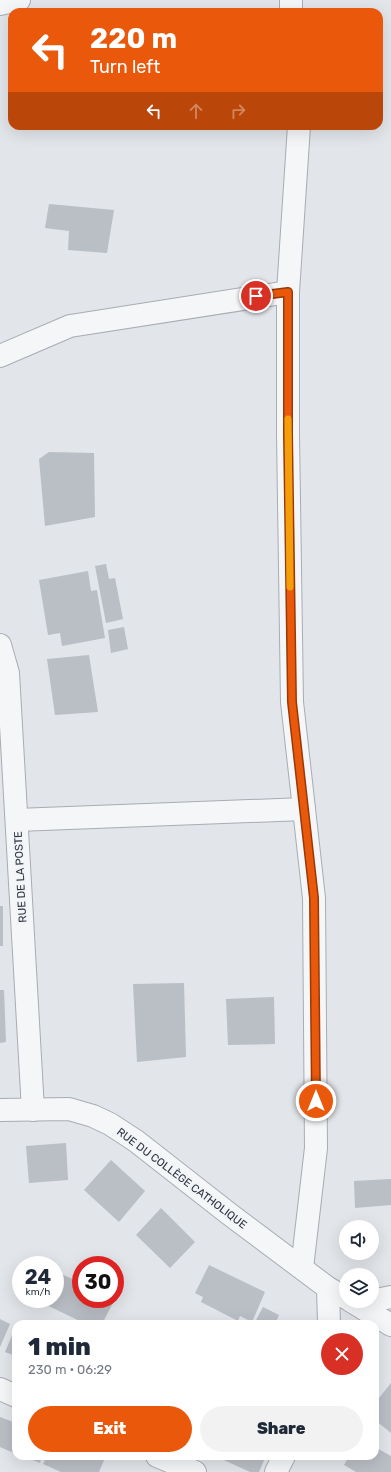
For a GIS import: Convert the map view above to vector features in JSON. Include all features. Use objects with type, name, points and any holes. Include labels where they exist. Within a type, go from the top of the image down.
[{"type":"street","points":[[0,4],[19,0]]},
{"type":"street","points":[[299,130],[288,292],[288,434],[292,702],[314,898],[316,1148],[302,1268]]},
{"type":"street","points":[[0,356],[70,326],[288,292]]},
{"type":"street","name":"RUE DE LA POSTE","points":[[0,645],[8,673],[32,1110]]},
{"type":"street","points":[[17,820],[304,809]]},
{"type":"street","name":"RUE DU COLLÈGE CATHOLIQUE","points":[[0,1110],[69,1110],[93,1116],[110,1124],[136,1141],[228,1213],[337,1293]]},
{"type":"street","points":[[330,1320],[337,1293]]},
{"type":"street","points":[[379,1300],[391,1297]]},
{"type":"street","points":[[362,1308],[391,1325]]},
{"type":"street","points":[[0,1389],[12,1394]]},
{"type":"street","points":[[167,1460],[196,1472]]},
{"type":"street","points":[[276,1472],[282,1460]]},
{"type":"building","points":[[49,204],[114,210],[107,253],[68,250],[69,231],[45,228]]},
{"type":"building","points":[[49,452],[94,453],[95,517],[45,526],[39,459]]},
{"type":"building","points":[[106,564],[109,579],[115,578],[123,619],[106,623],[95,566]]},
{"type":"building","points":[[88,571],[91,591],[97,590],[105,638],[62,646],[60,633],[48,635],[39,580]]},
{"type":"building","points":[[124,627],[128,649],[111,653],[108,630]]},
{"type":"building","points":[[89,655],[98,712],[55,715],[47,659]]},
{"type":"building","points":[[0,906],[3,906],[3,946],[0,946]]},
{"type":"building","points":[[184,983],[186,1057],[137,1062],[133,984]]},
{"type":"building","points":[[0,990],[4,990],[6,1042],[0,1043]]},
{"type":"building","points":[[274,997],[275,1044],[228,1045],[226,999]]},
{"type":"building","points":[[66,1143],[68,1180],[29,1183],[26,1146]]},
{"type":"building","points":[[111,1160],[145,1191],[119,1222],[84,1190]]},
{"type":"building","points":[[391,1179],[391,1205],[355,1208],[354,1181]]},
{"type":"building","points":[[161,1208],[195,1242],[170,1268],[136,1235]]},
{"type":"building","points":[[209,1265],[265,1292],[253,1320],[248,1320],[240,1316],[238,1320],[236,1320],[201,1302],[203,1297],[195,1293]]},
{"type":"building","points":[[64,1275],[72,1279],[72,1308],[110,1308],[104,1320],[78,1320],[53,1308],[64,1308]]},
{"type":"building","points":[[263,1307],[279,1315],[277,1320],[256,1320]]},
{"type":"building","points":[[0,1319],[10,1324],[0,1347]]},
{"type":"building","points":[[12,1335],[12,1355],[5,1352]]},
{"type":"building","points":[[391,1383],[391,1433],[379,1423],[379,1398]]},
{"type":"building","points":[[0,1417],[12,1422],[12,1452],[0,1447]]},
{"type":"building","points":[[379,1449],[391,1456],[391,1472],[356,1472],[344,1465],[347,1460],[379,1460]]},
{"type":"building","points":[[33,1460],[41,1460],[40,1463]]},
{"type":"building","points":[[45,1460],[104,1460],[99,1472],[61,1472],[43,1464]]},
{"type":"building","points":[[224,1460],[264,1460],[259,1472],[250,1472]]},
{"type":"slow traffic","points":[[288,419],[290,587]]},
{"type":"route","points":[[256,296],[288,292],[288,434],[292,702],[314,898],[316,1101]]}]
